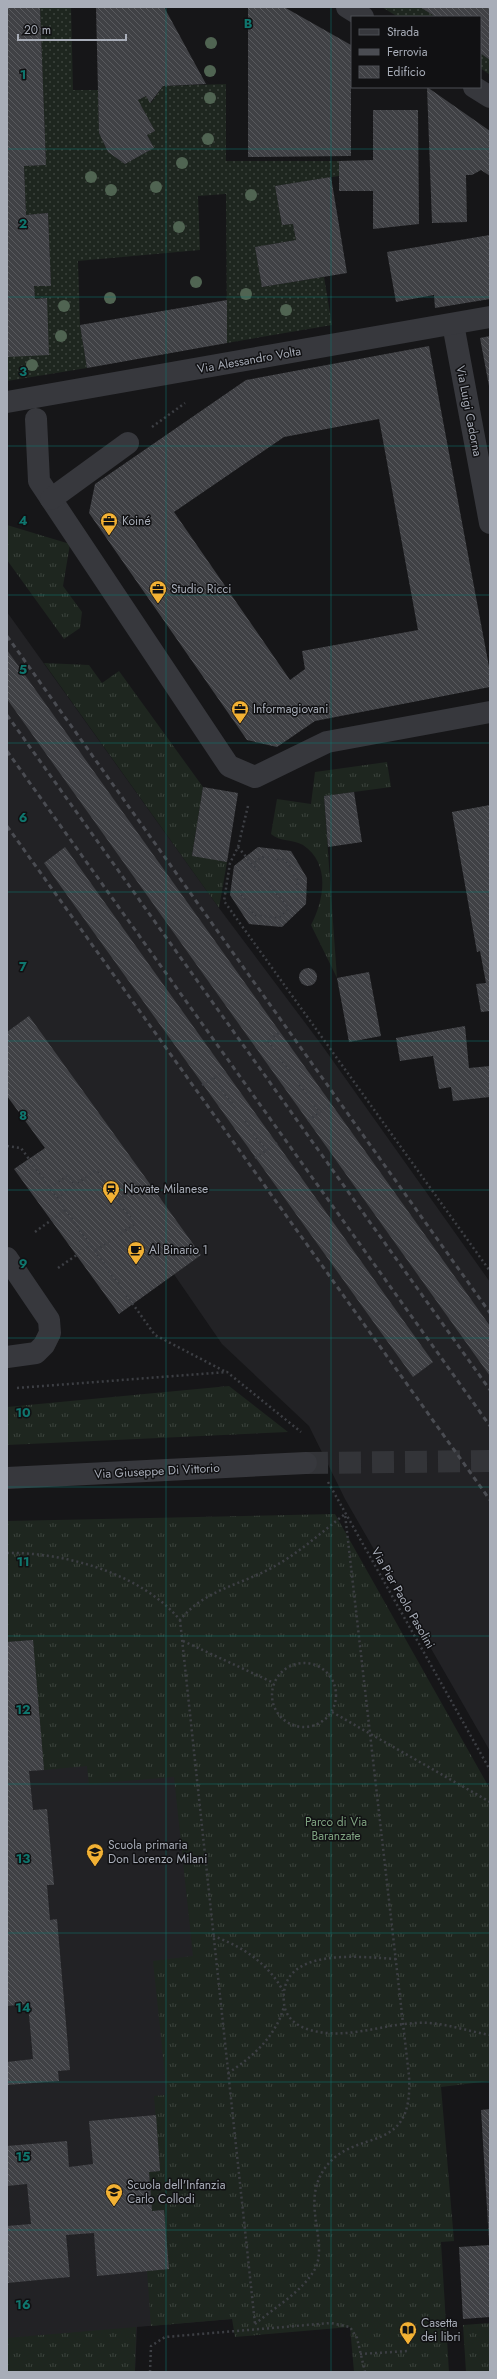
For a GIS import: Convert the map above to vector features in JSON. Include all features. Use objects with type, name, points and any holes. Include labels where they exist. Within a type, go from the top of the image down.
[{"type":"street","points":[[347,7],[361,16]]},
{"type":"street","points":[[476,88],[490,97]]},
{"type":"street","name":"Via Alessandro Volta","points":[[7,402],[490,317]]},
{"type":"street","name":"Via Luigi Cadorna","points":[[453,324],[490,522]]},
{"type":"street","points":[[36,419],[39,481],[227,763],[233,768],[255,777],[327,742],[490,712]]},
{"type":"street","points":[[51,499],[128,444]]},
{"type":"street","points":[[7,1258],[49,1320],[50,1333],[44,1345],[36,1353],[7,1357]]},
{"type":"street","name":"Via Giuseppe Di Vittorio","points":[[7,1478],[306,1464]]},
{"type":"path","points":[[255,777],[238,846],[230,863],[224,901],[490,1271]]},
{"type":"path","points":[[238,846],[289,909]]},
{"type":"path","points":[[262,857],[285,860],[298,880],[297,900],[280,918],[254,915],[240,892],[244,870],[252,864],[262,857]]},
{"type":"path","points":[[257,1049],[280,1032]]},
{"type":"path","points":[[268,1041],[290,1072]]},
{"type":"path","points":[[202,1084],[225,1071]]},
{"type":"path","points":[[213,1078],[236,1109]]},
{"type":"path","points":[[299,1084],[320,1112]]},
{"type":"path","points":[[308,1121],[331,1104]]},
{"type":"path","points":[[245,1121],[266,1151]]},
{"type":"path","points":[[255,1158],[276,1143]]},
{"type":"path","points":[[7,1146],[21,1148],[155,1334],[227,1372],[302,1433]]},
{"type":"path","points":[[57,1198],[96,1170],[118,1200],[135,1224],[95,1251]]},
{"type":"path","points":[[50,1188],[68,1175],[75,1185]]},
{"type":"path","points":[[118,1200],[141,1185]]},
{"type":"path","points":[[35,1232],[65,1210]]},
{"type":"path","points":[[58,1268],[91,1245]]},
{"type":"path","points":[[14,1389],[227,1372]]},
{"type":"path","name":"Via Pier Paolo Pasolini","points":[[327,1480],[490,1770]]},
{"type":"path","points":[[180,1620],[188,1610],[212,1593],[265,1571],[285,1560],[345,1514]]},
{"type":"path","points":[[7,1553],[53,1556],[107,1572],[138,1587],[160,1601],[180,1620],[254,2324],[304,2282],[314,2270],[319,2256],[315,2200],[320,2177],[326,2167],[346,2151],[384,2136],[404,2117],[410,2092],[404,2024],[345,1514]]},
{"type":"path","points":[[182,1641],[274,1683]]},
{"type":"path","points":[[300,1662],[312,1663],[328,1673],[337,1688],[337,1700],[332,1712],[323,1722],[310,1727],[296,1726],[283,1720],[275,1709],[271,1695],[274,1683],[280,1673],[289,1666],[300,1662]]},
{"type":"path","points":[[332,1712],[490,1802]]},
{"type":"path","points":[[213,1936],[232,1944],[258,1960],[273,1974],[284,1991]]},
{"type":"path","points":[[228,2073],[251,2056],[266,2041],[278,2023],[284,2005],[284,1991],[290,1976],[298,1968],[309,1963],[345,1957],[396,1959]]},
{"type":"path","points":[[284,2005],[289,2016],[297,2024],[318,2032],[359,2032],[404,2024],[425,2023],[490,2035]]},
{"type":"path","points":[[150,2372],[149,2357],[151,2346],[165,2337],[331,2323],[350,2327],[356,2338],[365,2372]]},
{"type":"path","points":[[360,2354],[408,2351]]},
{"type":"shaded area","points":[[7,612],[219,908],[321,1044],[490,1282],[490,1751],[345,1499],[309,1426],[222,1344],[7,1032]]},
{"type":"shaded area","points":[[7,1575],[159,1629],[232,2319],[137,2327],[135,2372],[7,2372]]},
{"type":"green space","points":[[40,7],[71,7],[73,90],[98,90],[99,133],[108,152],[125,164],[154,148],[147,135],[155,131],[138,100],[146,96],[151,103],[163,86],[226,84],[226,161],[339,161],[339,176],[275,186],[282,225],[293,224],[296,240],[255,247],[262,287],[324,277],[332,325],[227,343],[226,194],[198,196],[200,250],[78,261],[80,325],[87,368],[7,381],[7,357],[46,298],[35,299],[34,286],[51,286],[48,213],[26,215],[24,166],[46,165]]},
{"type":"green space","points":[[382,7],[420,7],[434,16],[396,16]]},
{"type":"green space","points":[[481,54],[490,60],[490,75],[481,69]]},
{"type":"green space","points":[[7,525],[70,544],[63,586],[82,612],[80,628],[64,639],[7,560]]},
{"type":"green space","points":[[44,663],[89,665],[102,683],[119,671],[203,787],[192,855],[227,862],[219,908]]},
{"type":"green space","points":[[387,762],[391,787],[324,796],[337,978],[311,925],[316,915],[322,894],[321,872],[318,862],[312,853],[303,845],[275,837],[271,834],[277,799],[311,804],[315,772]]},
{"type":"green space","points":[[229,1386],[288,1432],[7,1445],[7,1407]]},
{"type":"green space","name":"Parco di Via Baranzate","points":[[335,1514],[490,1789],[490,2081],[441,2087],[454,2241],[441,2242],[449,2372],[354,2372],[350,2327],[235,2337],[232,2319],[151,2326],[147,2271],[169,2269],[164,2210],[152,2211],[149,2172],[160,2171],[154,2096],[167,2095],[153,1961],[193,1956],[174,1777],[89,1784],[87,1766],[44,1770],[33,1640],[7,1642],[7,1521]]},
{"type":"green space","points":[[490,2323],[490,2372],[466,2372],[463,2325]]},
{"type":"green space","points":[[136,2327],[135,2372],[7,2372],[7,2338]]},
{"type":"building","points":[[7,7],[40,7],[46,165],[24,166],[26,215],[48,213],[51,286],[34,286],[35,299],[47,298],[49,355],[7,357]]},
{"type":"building","points":[[96,7],[164,7],[206,84],[163,86],[150,103],[146,96],[138,100],[155,131],[147,135],[154,148],[125,164],[108,152],[99,133]]},
{"type":"building","points":[[248,7],[284,7],[351,45],[351,156],[248,157]]},
{"type":"building","points":[[420,7],[490,7],[490,60],[481,54],[481,16],[434,16]]},
{"type":"building","points":[[427,88],[490,131],[490,176],[481,170],[472,175],[466,175],[467,222],[432,223]]},
{"type":"building","points":[[373,110],[418,110],[419,224],[373,229],[373,191],[339,191],[339,161],[373,160]]},
{"type":"building","points":[[331,177],[347,273],[262,287],[255,247],[296,240],[293,224],[282,225],[275,186]]},
{"type":"building","points":[[490,235],[490,299],[435,308],[434,295],[396,302],[387,252]]},
{"type":"building","points":[[227,300],[227,343],[87,368],[80,325]]},
{"type":"building","points":[[490,336],[490,386],[489,386],[480,338]]},
{"type":"building","points":[[429,346],[490,672],[490,687],[315,721],[277,747],[247,740],[89,513],[95,484],[246,380]],"holes":[[[379,419],[418,630],[302,651],[305,669],[290,680],[174,512],[284,437]]]},
{"type":"building","points":[[7,650],[490,1326],[490,1376],[7,699]]},
{"type":"building","points":[[203,787],[238,793],[227,862],[192,856]]},
{"type":"building","points":[[354,792],[362,842],[328,847],[324,796]]},
{"type":"building","points":[[490,805],[490,1011],[481,1012],[476,984],[486,983],[480,951],[477,952],[452,812]]},
{"type":"building","points":[[65,847],[433,1362],[413,1377],[44,863]]},
{"type":"building","points":[[258,847],[291,851],[307,878],[306,904],[282,927],[249,924],[230,895],[234,866]]},
{"type":"building","points":[[308,968],[314,971],[317,977],[314,983],[308,986],[302,983],[299,977],[302,971]]},
{"type":"building","points":[[369,972],[381,1036],[349,1042],[337,978]]},
{"type":"building","points":[[29,1016],[201,1255],[119,1314],[14,1169],[45,1148],[7,1096],[7,1032]]},
{"type":"building","points":[[465,1026],[469,1068],[490,1066],[490,1097],[453,1101],[451,1087],[439,1089],[433,1056],[400,1061],[396,1038]]},
{"type":"building","points":[[33,1640],[44,1770],[29,1771],[33,1810],[47,1809],[54,1885],[47,1885],[50,1920],[57,1919],[70,2070],[58,2071],[59,2081],[7,2085],[7,2062],[33,2059],[28,2004],[7,2006],[7,1642]]},
{"type":"building","points":[[490,2109],[490,2241],[489,2241],[481,2110]]},
{"type":"building","points":[[156,2115],[160,2171],[149,2172],[152,2211],[164,2210],[169,2269],[97,2276],[94,2233],[66,2235],[70,2277],[7,2283],[7,2226],[31,2224],[27,2184],[7,2186],[7,2146],[67,2141],[69,2167],[93,2164],[89,2121]]},
{"type":"building","points":[[490,2245],[490,2317],[463,2319],[459,2247]]},
{"type":"tunnel","points":[[306,1463],[490,1461]]},
{"type":"railway","points":[[7,636],[490,1313]]},
{"type":"railway","points":[[7,715],[490,1390]]},
{"type":"railway","points":[[7,751],[490,1426]]},
{"type":"railway","points":[[7,826],[490,1500]]},
{"type":"place","name":"Koiné","points":[[109,536]]},
{"type":"place","name":"Studio Ricci","points":[[158,604]]},
{"type":"place","name":"Informagiovani","points":[[240,724]]},
{"type":"place","name":"Novate Milanese","points":[[111,1204]]},
{"type":"place","name":"Al Binario 1","points":[[136,1265]]},
{"type":"place","name":"Scuola primaria Don Lorenzo Milani","points":[[95,1867]]},
{"type":"place","name":"Scuola dell'Infanzia Carlo Collodi","points":[[114,2207]]},
{"type":"place","name":"Casetta dei libri","points":[[408,2345]]}]
